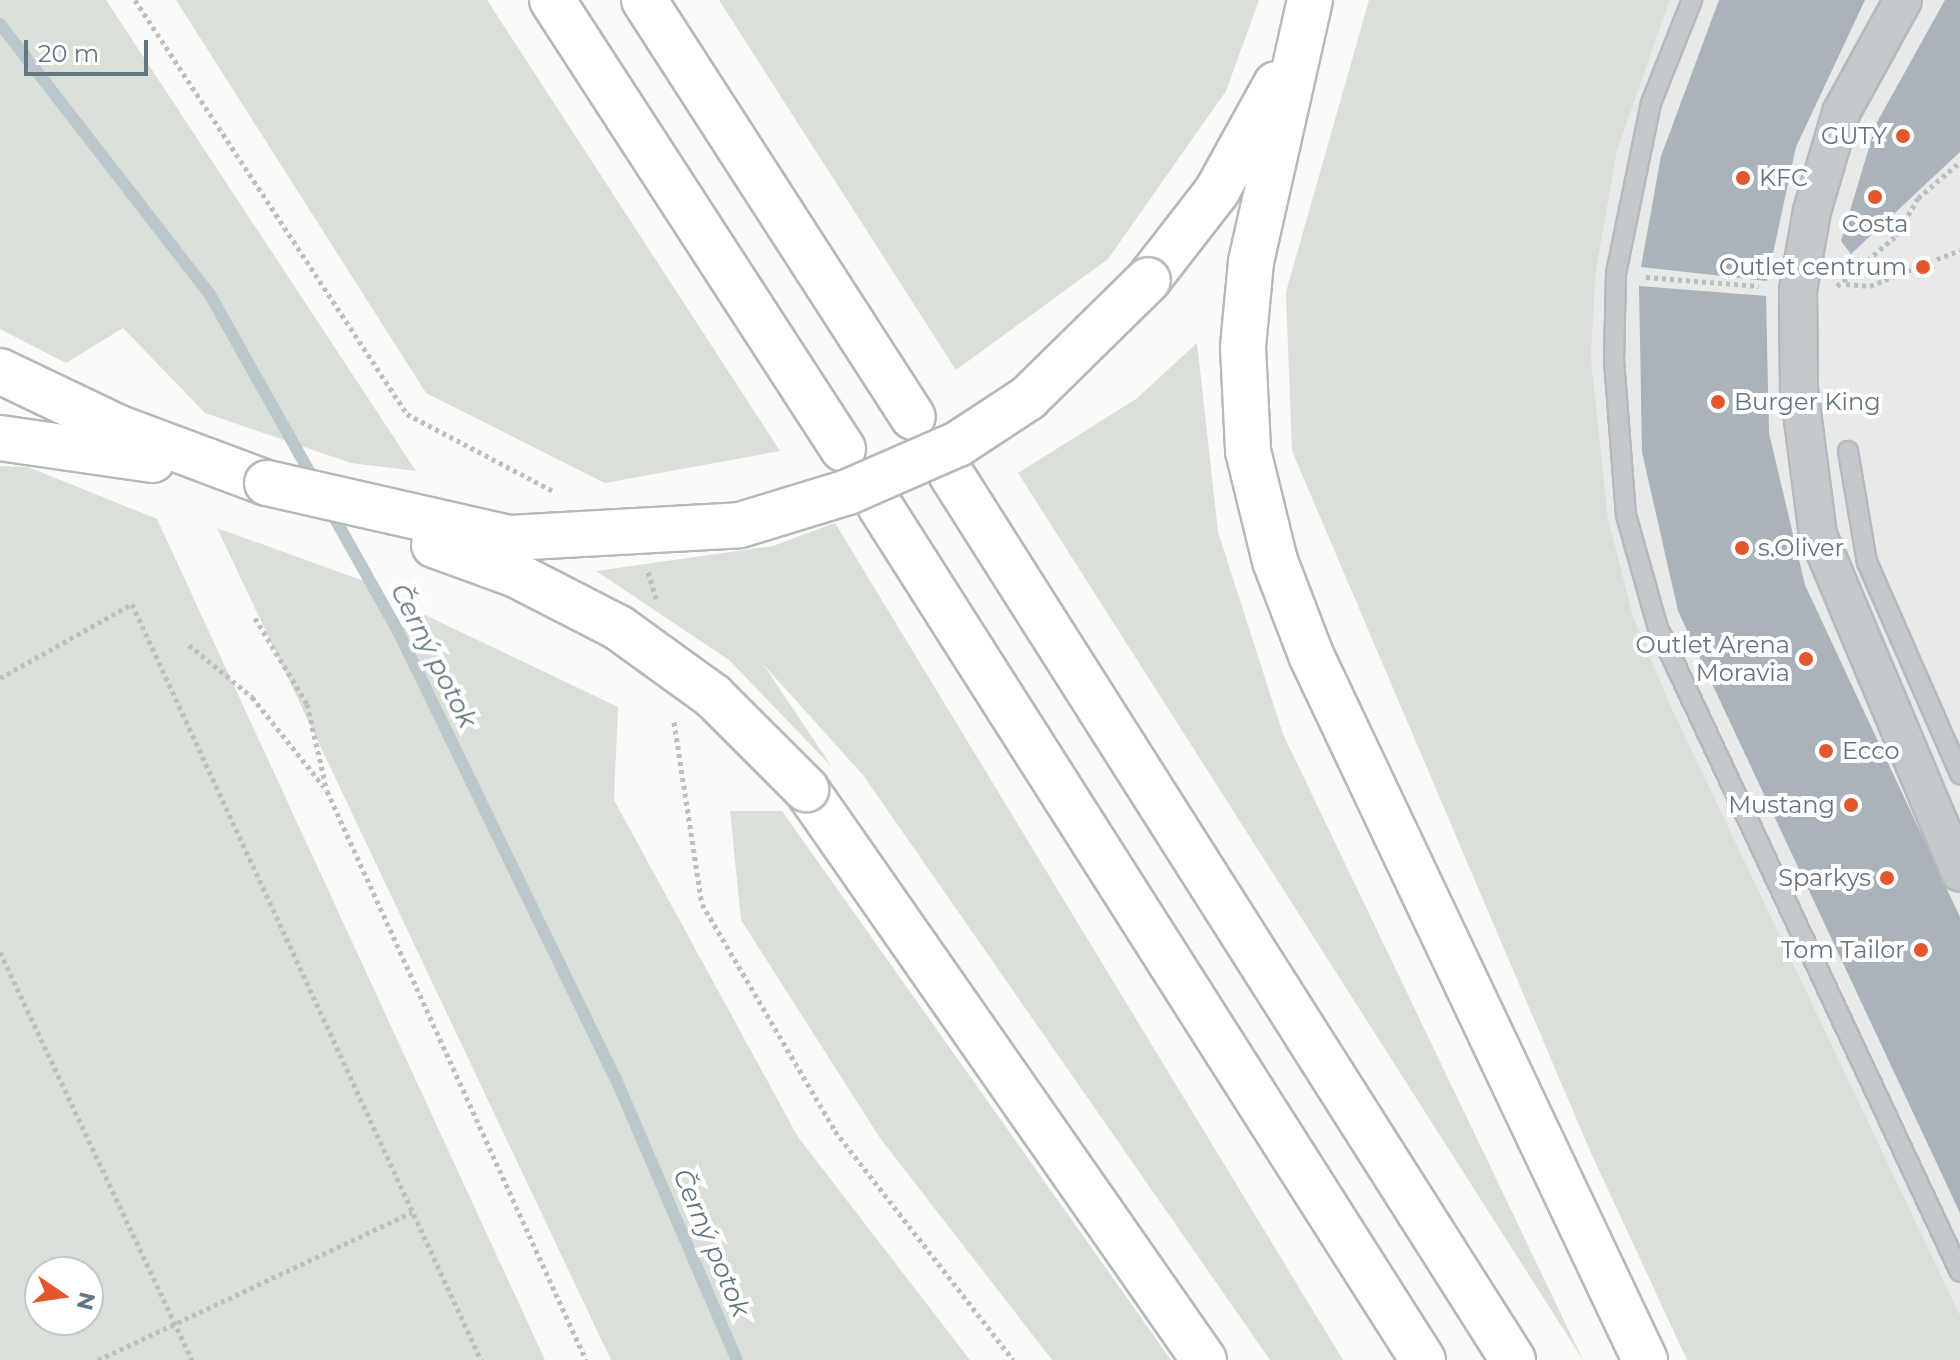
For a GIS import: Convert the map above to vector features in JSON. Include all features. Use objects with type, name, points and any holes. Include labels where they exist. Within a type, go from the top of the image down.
[{"type":"highway","points":[[552,0],[843,449]]},
{"type":"highway","points":[[644,0],[913,417]]},
{"type":"highway","points":[[0,438],[112,439],[267,483],[510,538],[740,525],[848,492],[958,444],[1028,398],[1148,280],[1217,191],[1266,109],[1309,2]]},
{"type":"highway","points":[[1309,2],[1251,262],[1243,347],[1248,451],[1275,561],[1311,655],[1645,1360]]},
{"type":"highway","points":[[0,371],[112,439]]},
{"type":"highway","points":[[951,474],[1513,1360]]},
{"type":"highway","points":[[267,483],[572,600],[713,696],[806,789],[1204,1360]]},
{"type":"highway","points":[[880,506],[1423,1360]]},
{"type":"street","points":[[1903,0],[1841,113],[1798,290],[1799,389],[1818,535],[1960,872]]},
{"type":"lane","points":[[1692,0],[1651,103],[1616,274],[1614,360],[1626,515],[1658,628],[1960,1272]]},
{"type":"lane","points":[[1848,451],[1867,562],[1960,774]]},
{"type":"path","points":[[135,0],[407,414],[559,494]]},
{"type":"path","points":[[1846,284],[1896,236],[1918,198],[1960,162]]},
{"type":"path","points":[[1616,274],[1798,290],[1846,284],[1870,286],[1960,250]]},
{"type":"path","points":[[645,559],[661,614]]},
{"type":"path","points":[[0,678],[132,604],[481,1360]]},
{"type":"path","points":[[255,618],[307,704],[327,791],[586,1360]]},
{"type":"path","points":[[189,645],[252,697],[327,791]]},
{"type":"path","points":[[673,716],[702,904],[835,1131],[1013,1360]]},
{"type":"path","points":[[0,952],[192,1360]]},
{"type":"path","points":[[98,1360],[412,1212]]},
{"type":"shaded area","points":[[0,0],[106,0],[416,471],[351,463],[205,413],[123,328],[66,363],[0,329]]},
{"type":"shaded area","points":[[176,0],[487,0],[780,451],[605,483],[426,393]]},
{"type":"shaded area","points":[[719,0],[1259,0],[1226,91],[1108,259],[956,370]]},
{"type":"shaded area","points":[[1369,0],[1670,0],[1617,151],[1596,271],[1591,357],[1608,518],[1633,616],[1669,702],[1960,1315],[1960,1360],[1687,1360],[1591,1153],[1292,451],[1286,292]]},
{"type":"shaded area","name":"Outlet Arena Moravia","points":[[1670,0],[1960,0],[1960,1315],[1669,702],[1633,616],[1608,518],[1591,357],[1596,271],[1617,151]]},
{"type":"shaded area","points":[[1197,343],[1218,532],[1283,734],[1583,1360],[1018,473],[1136,399]]},
{"type":"shaded area","points":[[0,466],[28,467],[157,519],[545,1360],[0,1360]]},
{"type":"shaded area","points":[[835,523],[1343,1360],[1270,1360],[863,775],[763,664],[832,767],[729,660],[596,571],[773,546]]},
{"type":"shaded area","points":[[217,528],[372,584],[398,631],[425,615],[618,707],[614,800],[798,1137],[970,1360],[611,1360]]},
{"type":"shaded area","points":[[730,811],[782,811],[1171,1360],[1052,1360],[880,1138],[741,920]]},
{"type":"building","points":[[1719,0],[1865,0],[1796,147],[1767,281],[1641,267],[1661,156]]},
{"type":"building","points":[[1945,0],[1960,0],[1960,152],[1851,254],[1841,241],[1876,124]]},
{"type":"building","points":[[1639,286],[1766,296],[1769,433],[1805,585],[1960,917],[1960,1213],[1678,611],[1642,452]]},
{"type":"waterway","name":"Černý potok","points":[[0,24],[209,293],[315,482]]},
{"type":"waterway","name":"Černý potok","points":[[329,508],[398,631],[615,1077],[737,1360]]},
{"type":"place","name":"GUTY","points":[[1903,136]]},
{"type":"place","name":"KFC","points":[[1743,178]]},
{"type":"place","name":"Costa","points":[[1875,197]]},
{"type":"place","name":"Outlet centrum","points":[[1923,267]]},
{"type":"place","name":"Burger King","points":[[1718,402]]},
{"type":"place","name":"s.Oliver","points":[[1742,548]]},
{"type":"place","name":"Outlet Arena Moravia","points":[[1806,659]]},
{"type":"place","name":"Ecco","points":[[1826,751]]},
{"type":"place","name":"Mustang","points":[[1851,805]]},
{"type":"place","name":"Sparkys","points":[[1887,878]]},
{"type":"place","name":"Tom Tailor","points":[[1921,950]]}]
